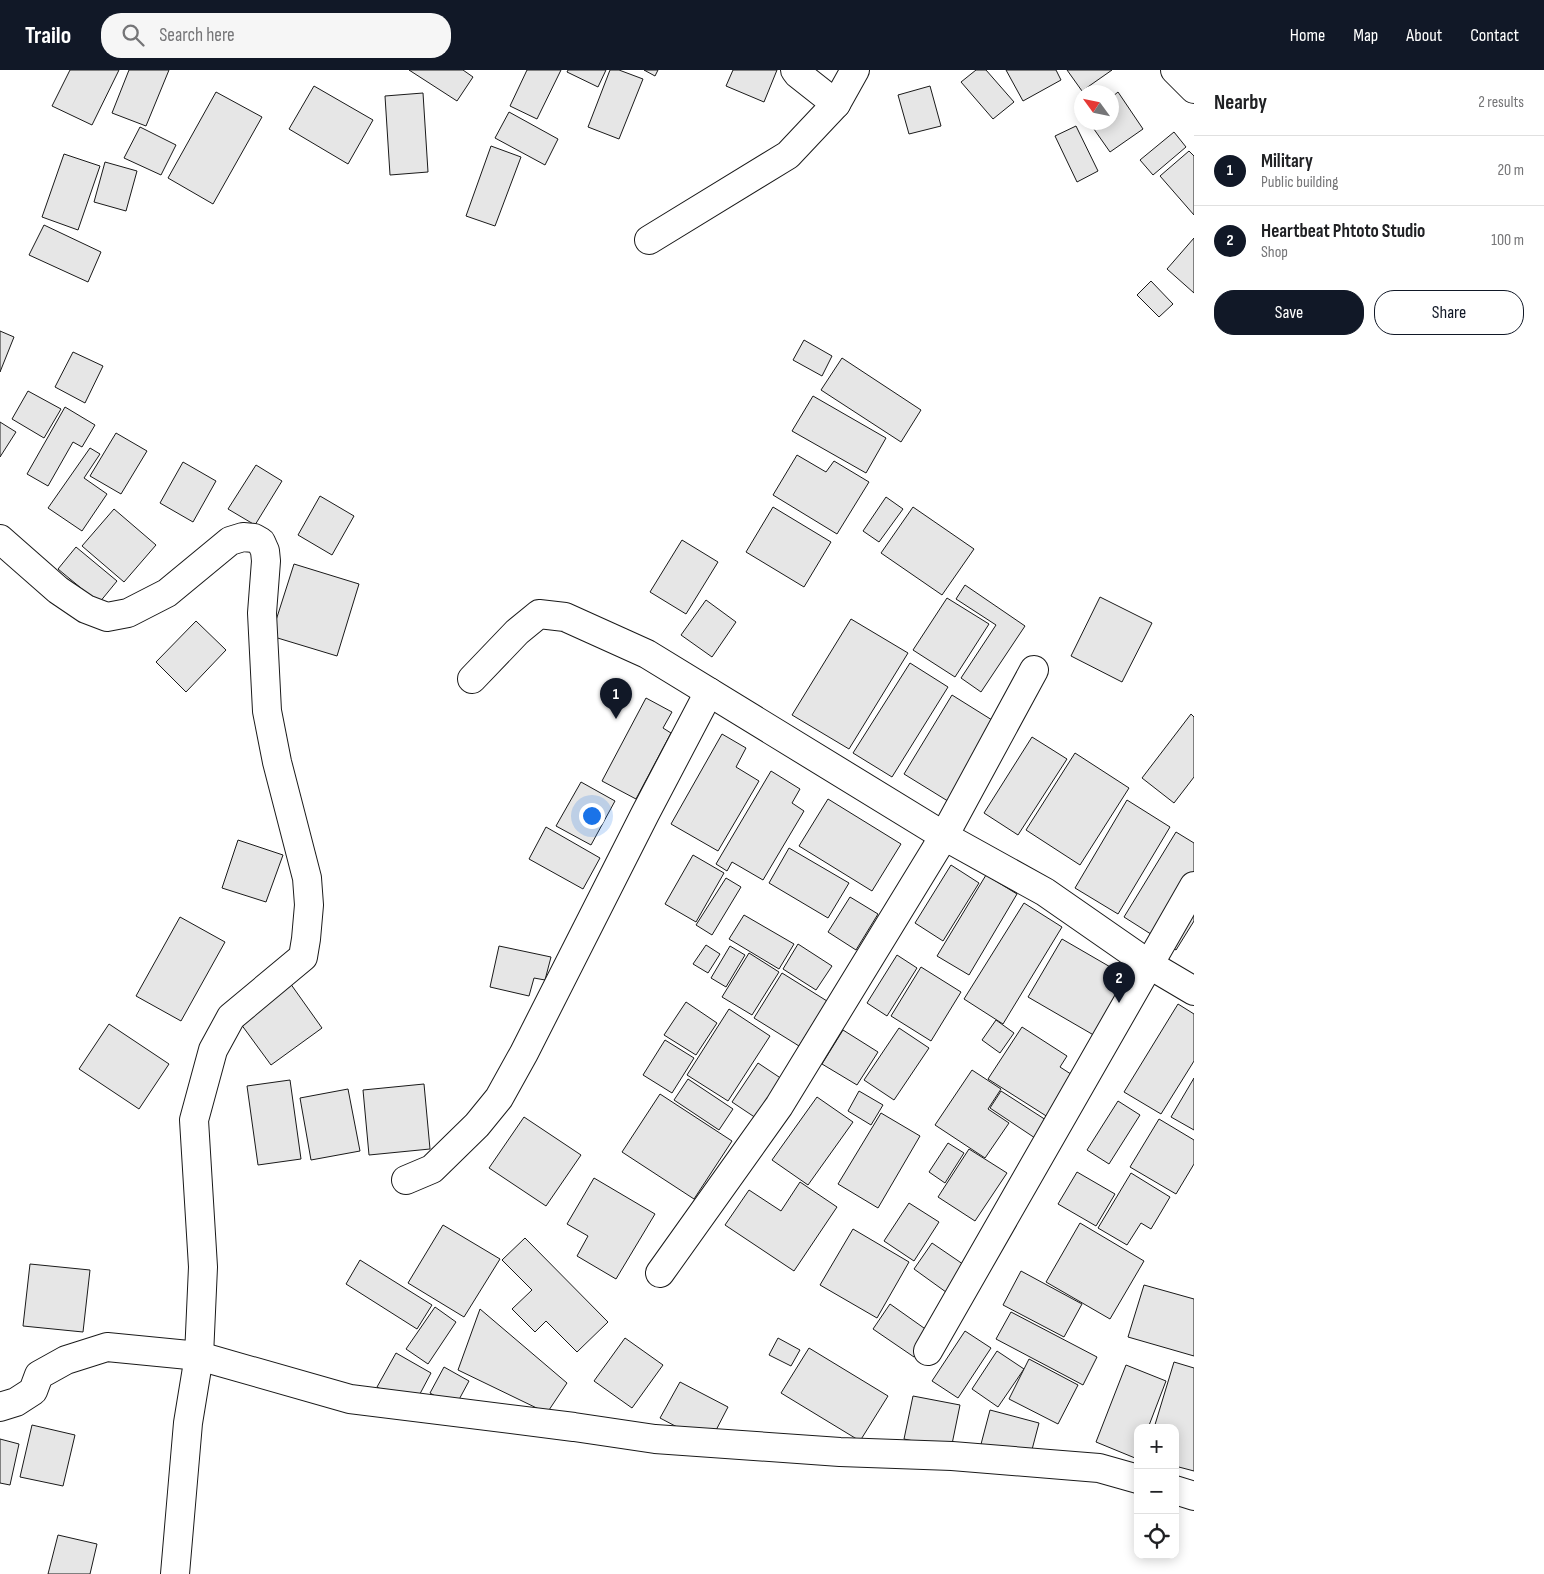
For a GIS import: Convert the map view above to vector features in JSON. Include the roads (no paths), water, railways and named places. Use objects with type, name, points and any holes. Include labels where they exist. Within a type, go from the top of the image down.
[{"type":"street","points":[[795,70],[836,104]]},
{"type":"street","points":[[649,240],[788,155],[836,104],[855,70]]},
{"type":"street","points":[[1175,70],[1194,89]]},
{"type":"street","points":[[0,539],[58,590],[86,609],[107,617],[128,613],[167,593],[230,542],[243,537],[254,538],[261,542],[265,551],[262,613],[267,711],[276,762],[307,878],[309,905],[307,931],[303,957],[231,1017],[213,1050],[194,1120],[203,1267],[198,1356],[188,1423],[175,1574]]},
{"type":"street","points":[[472,678],[517,632],[540,614],[565,617],[647,654],[944,836],[1045,892],[1150,965],[1194,991]]},
{"type":"street","points":[[660,1273],[779,1106],[944,836],[1034,670]]},
{"type":"street","points":[[406,1180],[432,1168],[477,1126],[499,1098],[709,692]]},
{"type":"street","points":[[928,1351],[1194,886]]},
{"type":"street","points":[[0,1408],[16,1402],[32,1391],[39,1375],[66,1360],[107,1347],[198,1356],[350,1399],[655,1439],[840,1452],[952,1456],[1099,1468],[1134,1478]]},
{"type":"street","points":[[1179,1491],[1194,1496]]},
{"type":"place","name":"Military","points":[[616,719]]},
{"type":"place","name":"Heartbeat Phtoto Studio","points":[[1119,1003]]}]
